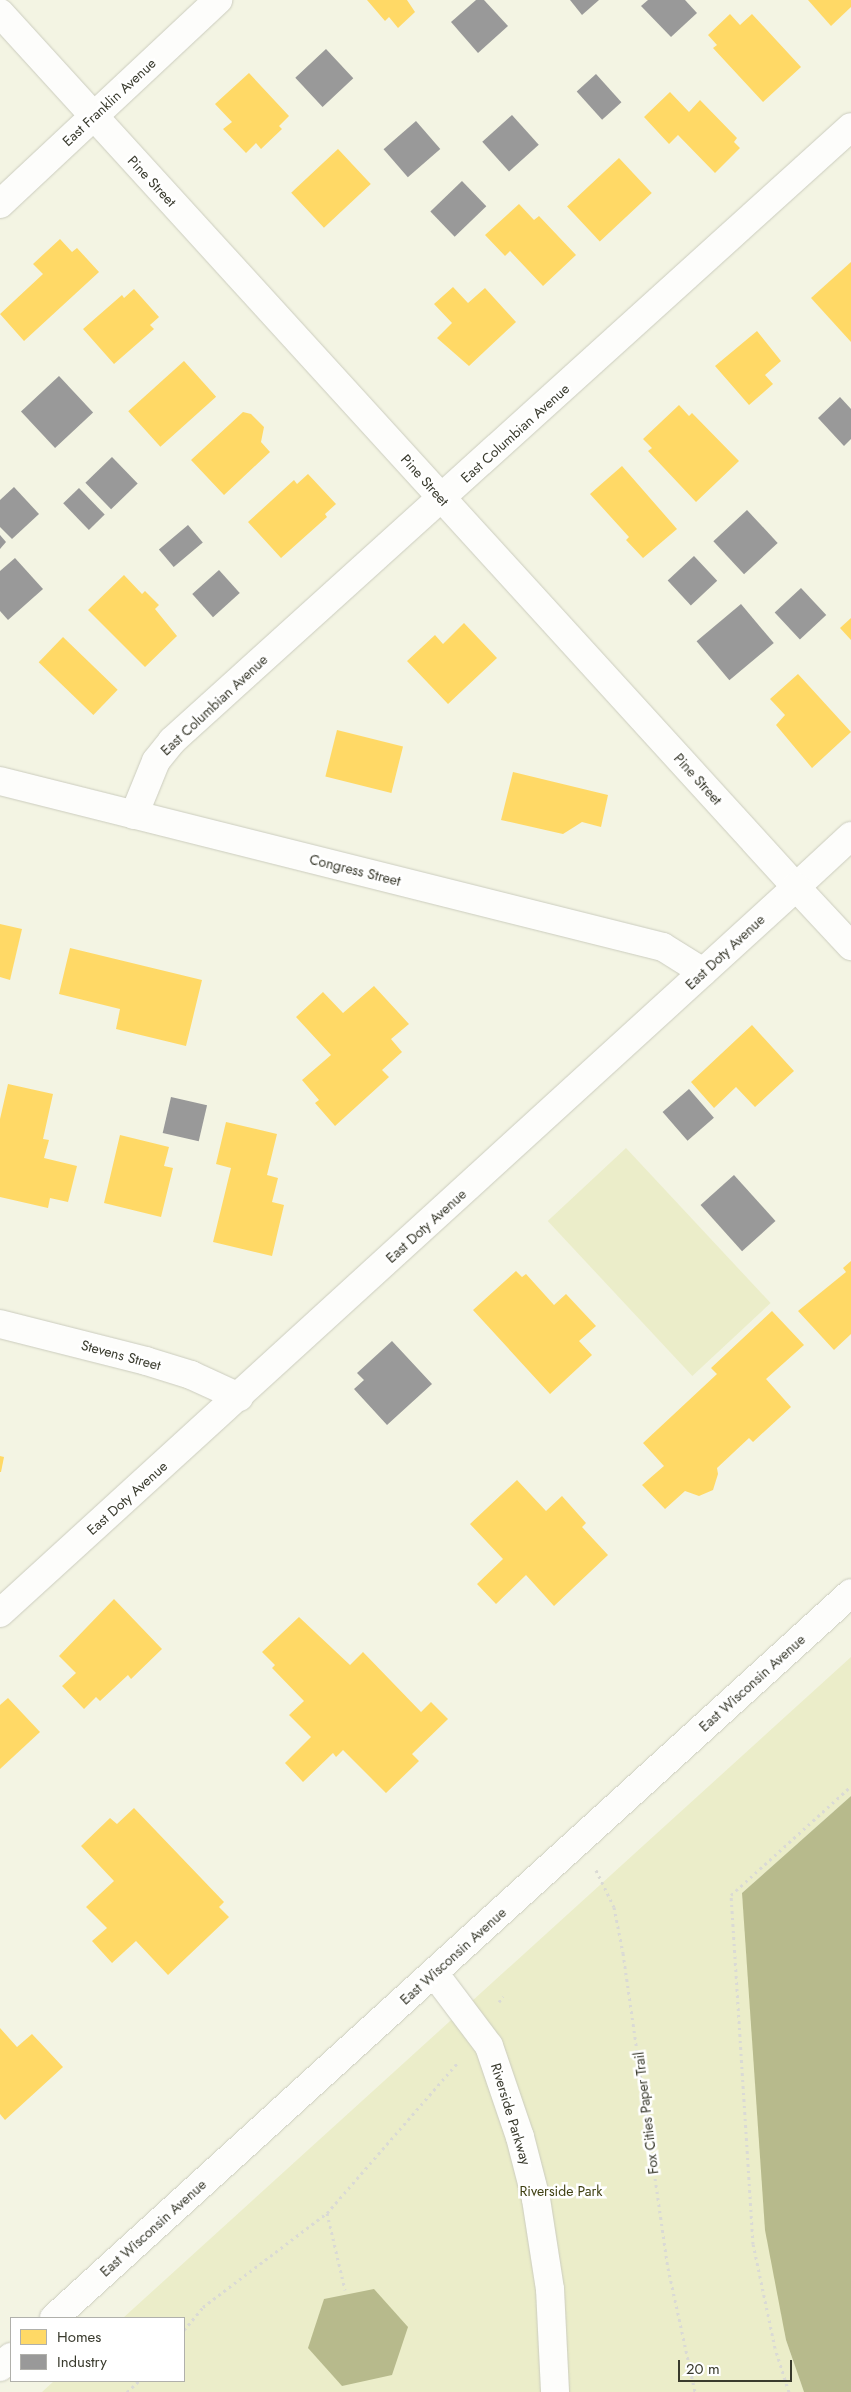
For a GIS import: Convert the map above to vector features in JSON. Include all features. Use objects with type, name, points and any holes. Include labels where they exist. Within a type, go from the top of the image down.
[{"type":"street","name":"East Franklin Avenue","points":[[0,204],[94,115],[133,82],[218,0]]},
{"type":"street","name":"Pine Street","points":[[0,13],[851,946]]},
{"type":"street","name":"East Columbian Avenue","points":[[134,815],[156,761],[172,741],[443,499],[851,128]]},
{"type":"street","name":"Congress Street","points":[[0,781],[663,947],[704,972]]},
{"type":"street","name":"East Doty Avenue","points":[[0,1613],[239,1397],[851,836]]},
{"type":"street","name":"Stevens Street","points":[[0,1324],[146,1361],[191,1375],[239,1397]]},
{"type":"street","name":"East Wisconsin Avenue","points":[[55,2317],[851,1593]]},
{"type":"street","name":"Riverside Parkway","points":[[434,1973],[489,2046],[520,2137],[536,2198],[550,2289],[555,2392]]},
{"type":"street","points":[[0,2367],[10,2358]]},
{"type":"path","points":[[789,2392],[775,2348],[753,2244],[731,1895],[851,1786]]},
{"type":"path","name":"Fox Cities Paper Trail","points":[[577,1843],[601,1878],[614,1907],[642,2074],[652,2169],[668,2268],[695,2392]]},
{"type":"path","points":[[185,2329],[203,2307],[327,2213],[445,2081],[460,2059]]},
{"type":"path","points":[[327,2213],[345,2290]]},
{"type":"path","points":[[127,2392],[138,2382]]},
{"type":"green space","points":[[626,1148],[771,1303],[692,1376],[548,1221]]},
{"type":"green space","name":"Riverside Park","points":[[851,1657],[851,1796],[742,1893],[786,2340],[804,2392],[42,2392],[53,2382],[185,2382],[185,2317],[124,2317]]},
{"type":"shaded area","points":[[851,1796],[851,2392],[804,2392],[786,2340],[765,2230],[742,1893]]},
{"type":"shaded area","points":[[374,2289],[408,2327],[392,2375],[342,2386],[308,2348],[324,2299]]},
{"type":"building: Homes","points":[[367,0],[407,0],[415,12],[398,28],[389,17],[385,21]]},
{"type":"building: Homes","points":[[808,0],[851,0],[851,7],[831,26]]},
{"type":"building: Homes","points":[[730,14],[740,25],[752,14],[801,67],[763,102],[713,48],[717,45],[708,35]]},
{"type":"building: Homes","points":[[249,73],[289,116],[279,126],[282,129],[261,149],[256,143],[246,153],[223,129],[232,122],[215,104]]},
{"type":"building: Homes","points":[[670,92],[689,112],[700,100],[737,138],[734,142],[740,148],[715,173],[678,135],[669,144],[644,117]]},
{"type":"building: Homes","points":[[338,149],[371,184],[324,228],[291,193]]},
{"type":"building: Homes","points":[[619,158],[652,193],[600,242],[567,206]]},
{"type":"building: Homes","points":[[519,204],[534,220],[539,216],[576,255],[543,286],[510,251],[505,256],[485,235]]},
{"type":"building: Homes","points":[[60,239],[72,252],[77,248],[99,272],[24,341],[0,314],[43,274],[33,264]]},
{"type":"building: Homes","points":[[851,262],[851,342],[811,298]]},
{"type":"building: Homes","points":[[453,287],[468,303],[485,288],[516,322],[469,366],[437,338],[452,323],[434,304]]},
{"type":"building: Homes","points":[[134,289],[159,317],[150,325],[154,329],[114,364],[83,329],[122,295],[124,298]]},
{"type":"building: Homes","points":[[757,331],[781,361],[765,375],[773,384],[749,405],[715,366]]},
{"type":"building: Homes","points":[[184,361],[216,397],[160,447],[128,411]]},
{"type":"building: Homes","points":[[679,405],[689,416],[692,413],[739,461],[696,502],[648,451],[652,448],[643,439]]},
{"type":"building: Homes","points":[[243,412],[251,414],[264,427],[261,442],[270,452],[224,495],[191,460]]},
{"type":"building: Homes","points":[[622,466],[677,529],[643,558],[626,540],[629,537],[590,494]]},
{"type":"building: Homes","points":[[308,474],[336,504],[325,514],[327,517],[281,558],[248,522],[294,480],[297,484]]},
{"type":"building: Homes","points":[[124,575],[142,594],[145,591],[159,605],[155,609],[177,636],[145,667],[88,610]]},
{"type":"building: Homes","points":[[851,618],[851,640],[840,628]]},
{"type":"building: Homes","points":[[464,623],[497,658],[448,704],[407,661],[435,635],[443,644]]},
{"type":"building: Homes","points":[[63,637],[118,690],[93,715],[39,662]]},
{"type":"building: Homes","points":[[798,674],[851,732],[812,768],[776,725],[785,715],[770,699]]},
{"type":"building: Homes","points":[[337,730],[403,746],[391,793],[325,777]]},
{"type":"building: Homes","points":[[513,772],[608,795],[601,827],[582,822],[563,834],[501,820]]},
{"type":"building: Homes","points":[[0,924],[22,929],[10,980],[0,977]]},
{"type":"building: Homes","points":[[70,948],[202,980],[186,1046],[116,1029],[120,1009],[59,994]]},
{"type":"building: Homes","points":[[374,986],[409,1024],[391,1039],[402,1052],[382,1070],[389,1077],[335,1126],[315,1103],[319,1100],[302,1080],[331,1055],[296,1017],[323,992],[343,1013]]},
{"type":"building: Homes","points":[[752,1025],[794,1071],[755,1107],[736,1087],[714,1108],[691,1082]]},
{"type":"building: Homes","points":[[8,1084],[53,1094],[43,1139],[49,1140],[44,1158],[77,1166],[68,1202],[50,1198],[48,1208],[0,1197],[0,1119]]},
{"type":"building: Homes","points":[[226,1122],[277,1134],[267,1175],[278,1178],[272,1202],[284,1205],[272,1256],[213,1242],[231,1168],[216,1164]]},
{"type":"building: Homes","points":[[120,1135],[169,1147],[164,1166],[173,1168],[161,1217],[104,1203]]},
{"type":"building: Homes","points":[[851,1261],[851,1334],[834,1350],[798,1311],[846,1272],[843,1268]]},
{"type":"building: Homes","points":[[516,1271],[522,1277],[526,1274],[554,1305],[566,1294],[596,1326],[579,1341],[592,1355],[550,1394],[473,1310]]},
{"type":"building: Homes","points":[[772,1311],[804,1345],[766,1379],[791,1407],[753,1442],[749,1438],[717,1468],[718,1474],[713,1490],[699,1496],[685,1491],[665,1509],[642,1485],[664,1466],[643,1443],[717,1374],[711,1368]]},
{"type":"building: Homes","points":[[0,1456],[4,1457],[1,1472],[0,1472]]},
{"type":"building: Homes","points":[[517,1480],[546,1511],[562,1496],[586,1523],[582,1527],[608,1555],[554,1606],[526,1575],[496,1604],[477,1584],[503,1559],[470,1524]]},
{"type":"building: Homes","points":[[114,1599],[162,1649],[131,1679],[128,1675],[100,1701],[96,1697],[84,1709],[62,1686],[76,1673],[59,1656]]},
{"type":"building: Homes","points":[[299,1617],[350,1665],[363,1652],[421,1712],[431,1702],[448,1719],[412,1754],[419,1761],[386,1793],[343,1750],[336,1757],[333,1753],[303,1782],[285,1763],[311,1737],[289,1715],[304,1701],[272,1668],[275,1665],[262,1652]]},
{"type":"building: Homes","points":[[8,1698],[40,1732],[0,1769],[0,1705]]},
{"type":"building: Homes","points":[[134,1808],[224,1902],[219,1907],[229,1917],[168,1975],[136,1941],[112,1963],[92,1941],[107,1928],[86,1907],[114,1881],[81,1846],[110,1818],[117,1824]]},
{"type":"building: Homes","points":[[0,2028],[17,2047],[32,2034],[63,2067],[5,2120],[0,2114]]},
{"type":"building: Industry","points":[[476,0],[484,0],[508,26],[478,53],[451,22]]},
{"type":"building: Industry","points":[[570,0],[599,0],[582,15]]},
{"type":"building: Industry","points":[[648,0],[685,0],[697,13],[671,37],[641,6]]},
{"type":"building: Industry","points":[[326,49],[353,78],[323,107],[295,78]]},
{"type":"building: Industry","points":[[596,74],[621,102],[602,120],[577,91]]},
{"type":"building: Industry","points":[[512,115],[539,145],[509,171],[482,142]]},
{"type":"building: Industry","points":[[416,121],[440,149],[408,177],[384,149]]},
{"type":"building: Industry","points":[[462,181],[486,206],[455,237],[430,212]]},
{"type":"building: Industry","points":[[59,376],[93,413],[55,448],[21,411]]},
{"type":"building: Industry","points":[[840,397],[851,409],[851,439],[844,446],[818,418]]},
{"type":"building: Industry","points":[[112,457],[138,484],[111,509],[85,483]]},
{"type":"building: Industry","points":[[14,487],[39,514],[12,539],[0,527],[0,500]]},
{"type":"building: Industry","points":[[79,488],[105,515],[89,530],[63,503]]},
{"type":"building: Industry","points":[[747,510],[778,543],[744,574],[713,541]]},
{"type":"building: Industry","points":[[188,525],[203,543],[174,567],[159,549]]},
{"type":"building: Industry","points":[[0,535],[6,542],[0,549]]},
{"type":"building: Industry","points":[[694,556],[717,581],[691,605],[668,581]]},
{"type":"building: Industry","points":[[15,558],[43,589],[8,620],[0,611],[0,571]]},
{"type":"building: Industry","points":[[219,570],[240,593],[213,617],[192,594]]},
{"type":"building: Industry","points":[[801,588],[826,615],[800,640],[775,613]]},
{"type":"building: Industry","points":[[741,604],[774,643],[729,680],[697,641]]},
{"type":"building: Industry","points":[[689,1089],[714,1118],[688,1141],[663,1112]]},
{"type":"building: Industry","points":[[171,1097],[207,1105],[199,1141],[163,1133]]},
{"type":"building: Industry","points":[[734,1175],[775,1221],[742,1251],[701,1205]]},
{"type":"building: Industry","points":[[392,1341],[432,1384],[387,1425],[354,1389],[364,1380],[357,1373]]}]
